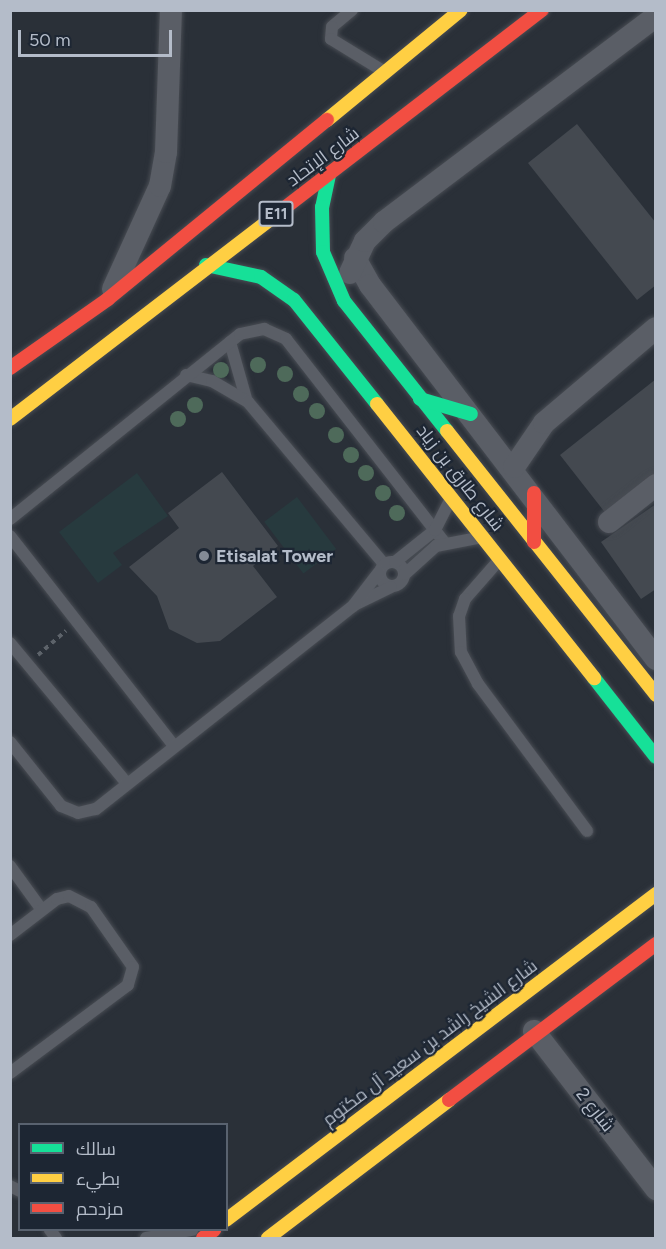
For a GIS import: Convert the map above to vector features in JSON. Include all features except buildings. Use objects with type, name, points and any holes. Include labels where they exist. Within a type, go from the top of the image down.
[{"type":"main road","name":"شارع الإتحاد","points":[[10,368],[108,299],[461,10]]},
{"type":"main road","name":"شارع الإتحاد","points":[[13,416],[206,265],[329,175],[542,10]]},
{"type":"main road","name":"شارع طارق بن زياد","points":[[329,175],[322,207],[324,252],[344,301],[656,695]]},
{"type":"main road","name":"شارع طارق بن زياد","points":[[206,265],[242,271],[279,287],[340,356],[656,757]]},
{"type":"main road","points":[[340,356],[348,336],[369,333]]},
{"type":"main road","points":[[420,399],[471,414]]},
{"type":"main road","points":[[534,493],[534,542]]},
{"type":"main road","points":[[641,739],[656,741]]},
{"type":"main road","name":"شارع الشيخ راشد بن سعيد آل مكتوم","points":[[228,1218],[656,894]]},
{"type":"main road","points":[[268,1239],[534,1031],[656,944]]},
{"type":"street","points":[[108,299],[160,186],[166,152],[171,10]]},
{"type":"street","points":[[344,301],[355,258],[384,222],[656,16]]},
{"type":"street","points":[[355,258],[471,414],[534,493],[656,659]]},
{"type":"street","points":[[514,467],[544,423],[656,328]]},
{"type":"street","points":[[492,440],[544,423]]},
{"type":"street","points":[[609,522],[656,485]]},
{"type":"street","name":"شارع 2","points":[[534,1031],[656,1189]]},
{"type":"lane","points":[[352,10],[332,27],[331,39],[384,72]]},
{"type":"lane","points":[[10,519],[186,375],[230,342],[251,330],[286,339],[444,542]]},
{"type":"lane","points":[[230,342],[248,402]]},
{"type":"lane","points":[[186,375],[225,386],[248,402],[386,566],[391,587]]},
{"type":"lane","points":[[10,429],[13,416]]},
{"type":"lane","points":[[353,606],[386,566],[435,530],[452,497]]},
{"type":"lane","points":[[10,536],[174,746]]},
{"type":"lane","points":[[10,742],[69,811],[96,808],[126,782],[353,606],[391,587],[444,542],[487,540]]},
{"type":"lane","points":[[501,559],[465,599],[459,616],[461,652],[478,684],[587,831]]},
{"type":"lane","points":[[386,566],[405,574]]},
{"type":"lane","points":[[10,643],[126,782]]},
{"type":"lane","points":[[10,866],[42,910]]},
{"type":"lane","points":[[10,935],[57,899],[81,900],[130,958],[132,977],[10,1073]]},
{"type":"lane","points":[[146,1239],[187,1231]]},
{"type":"path","points":[[28,664],[76,623]]},
{"type":"green space","points":[[137,473],[168,516],[113,553],[122,565],[98,583],[59,532]]},
{"type":"green space","points":[[297,497],[336,549],[303,574],[264,522]]},
{"type":"traffic: fast","points":[[329,175],[322,207],[323,252],[344,301],[447,431]]},
{"type":"traffic: fast","points":[[206,265],[261,277],[294,300],[377,404]]},
{"type":"traffic: fast","points":[[420,399],[471,414]]},
{"type":"traffic: fast","points":[[594,678],[656,757]]},
{"type":"traffic: slow","points":[[327,120],[461,10]]},
{"type":"traffic: slow","points":[[10,419],[282,210]]},
{"type":"traffic: slow","points":[[377,404],[594,678]]},
{"type":"traffic: slow","points":[[447,431],[656,695]]},
{"type":"traffic: slow","points":[[228,1218],[656,894]]},
{"type":"traffic: slow","points":[[268,1238],[449,1100]]},
{"type":"traffic: jam","points":[[282,210],[542,10]]},
{"type":"traffic: jam","points":[[10,368],[108,299],[327,120]]},
{"type":"traffic: jam","points":[[534,493],[534,542]]},
{"type":"traffic: jam","points":[[449,1100],[656,944]]},
{"type":"traffic: jam","points":[[203,1238],[213,1231]]},
{"type":"place","name":"Etisalat Tower","points":[[204,556]]}]
